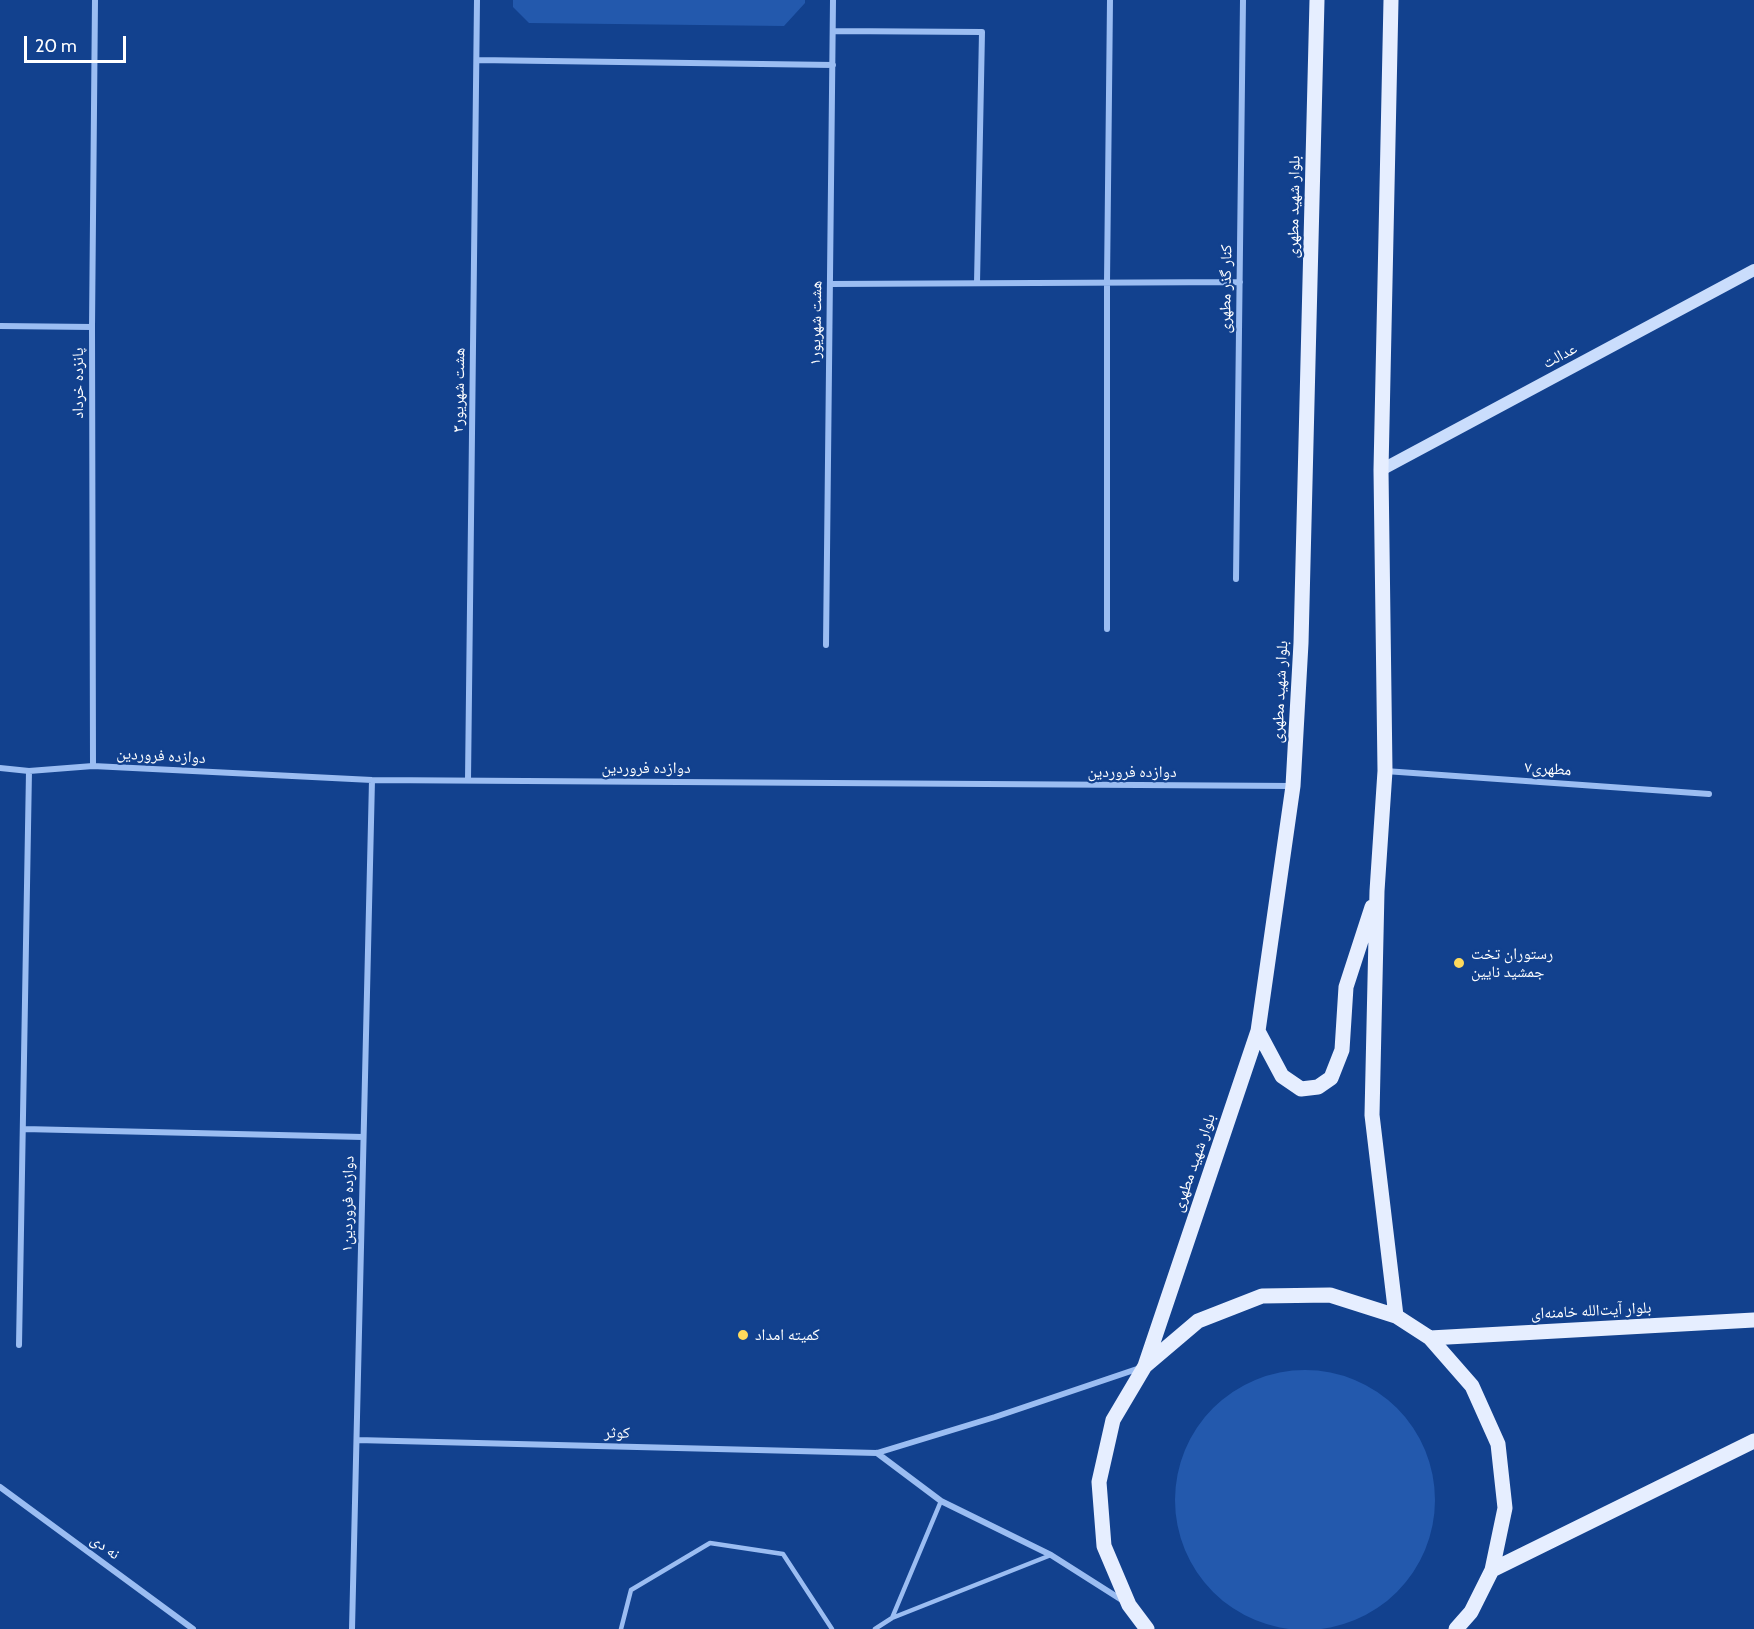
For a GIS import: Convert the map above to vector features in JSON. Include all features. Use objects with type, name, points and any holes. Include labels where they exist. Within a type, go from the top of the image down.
[{"type":"main road","name":"بلوار شهید مطهری","points":[[1145,1366],[1258,1031],[1293,786],[1301,643],[1317,0]]},
{"type":"main road","points":[[1391,0],[1381,470],[1385,771],[1377,891],[1372,1115],[1396,1316]]},
{"type":"main road","name":"عدالت","points":[[1381,470],[1754,270]]},
{"type":"main road","points":[[1258,1031],[1282,1077],[1301,1089],[1318,1087],[1331,1078],[1342,1050],[1346,987],[1377,891]]},
{"type":"main road","points":[[1147,1629],[1129,1605],[1104,1546],[1099,1482],[1113,1420],[1145,1366],[1198,1321],[1262,1296],[1330,1295],[1396,1316],[1430,1338],[1472,1386],[1498,1444],[1505,1508],[1492,1570],[1471,1612],[1456,1629]]},
{"type":"main road","name":"بلوار آیت‌الله خامنه‌ای","points":[[1430,1338],[1754,1320]]},
{"type":"main road","points":[[1492,1570],[1754,1441]]},
{"type":"street","name":"پانزده خرداد","points":[[93,766],[92,327],[95,0]]},
{"type":"street","name":"هشت شهریور۳","points":[[468,780],[477,0]]},
{"type":"street","name":"هشت شهریور۱","points":[[825,645],[833,0]]},
{"type":"street","points":[[1107,629],[1110,0]]},
{"type":"street","name":"کنار گذر مطهری","points":[[1236,579],[1243,0]]},
{"type":"street","points":[[833,32],[982,32],[977,283]]},
{"type":"street","points":[[477,60],[832,65]]},
{"type":"street","points":[[830,284],[1240,282]]},
{"type":"street","points":[[0,326],[92,327]]},
{"type":"street","name":"دوازده فروردین","points":[[0,768],[29,771],[93,766],[372,780],[1293,786]]},
{"type":"street","points":[[19,1346],[29,771]]},
{"type":"street","name":"مطهری۷","points":[[1385,771],[1709,794]]},
{"type":"street","name":"دوازده فروردین۱","points":[[352,1629],[372,780]]},
{"type":"street","points":[[24,1129],[363,1137]]},
{"type":"street","name":"کوثر","points":[[357,1440],[877,1453],[995,1417],[1145,1366]]},
{"type":"street","points":[[877,1453],[941,1501],[1051,1555],[1129,1605]]},
{"type":"street","name":"نه دی","points":[[0,1487],[193,1629]]},
{"type":"lane","points":[[892,1618],[941,1501]]},
{"type":"lane","points":[[621,1629],[631,1590],[710,1543],[783,1554],[832,1629]]},
{"type":"lane","points":[[875,1629],[892,1618],[1051,1555]]},
{"type":"shaded area","points":[[513,0],[805,0],[805,3],[784,26],[529,23],[513,7]]},
{"type":"shaded area","points":[[1292,1370],[1318,1370],[1343,1375],[1366,1385],[1388,1399],[1406,1417],[1420,1439],[1430,1462],[1435,1500],[1430,1538],[1420,1561],[1406,1583],[1388,1601],[1366,1615],[1343,1625],[1318,1630],[1292,1630],[1267,1625],[1244,1615],[1222,1601],[1204,1583],[1190,1561],[1180,1538],[1175,1513],[1175,1487],[1180,1462],[1190,1439],[1204,1417],[1222,1399],[1244,1385],[1267,1375]]},
{"type":"place","name":"رستوران تخت جمشید نایین","points":[[1459,963]]},
{"type":"place","name":"کمیته امداد","points":[[743,1335]]}]
